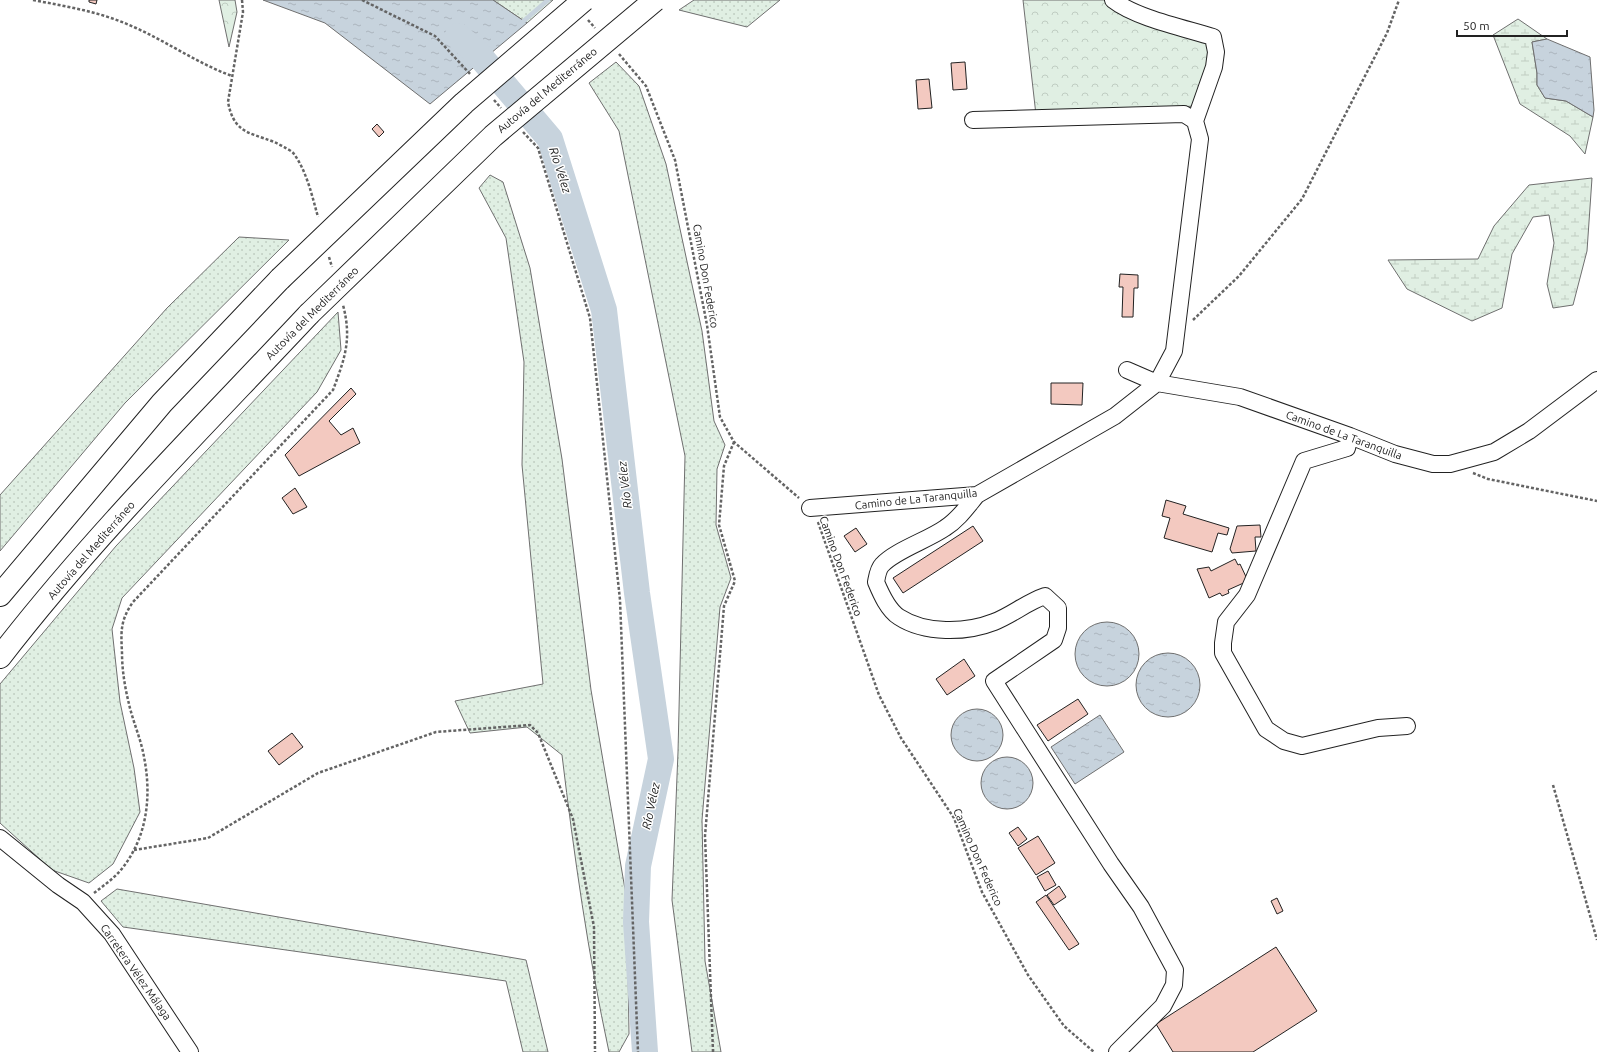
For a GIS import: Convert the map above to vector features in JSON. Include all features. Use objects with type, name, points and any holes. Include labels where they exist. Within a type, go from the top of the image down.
[{"type":"highway","name":"Autovía del Mediterráneo","points":[[0,657],[24,626],[116,520],[309,314],[493,136],[655,0]]},
{"type":"highway","points":[[0,595],[162,403],[280,279],[464,103],[584,8]]},
{"type":"street","points":[[973,120],[1184,114],[1195,121],[1214,67],[1216,52],[1213,37],[1139,14],[1119,5],[1113,0]]},
{"type":"street","name":"Camino de La Taranquilla","points":[[810,508],[977,495],[1115,416],[1157,383],[1174,351],[1200,140],[1195,121]]},
{"type":"street","name":"Camino de La Taranquilla","points":[[1127,370],[1157,383],[1240,397],[1350,436],[1395,454],[1433,464],[1463,462],[1494,452],[1510,443],[1597,380]]},
{"type":"street","points":[[1350,436],[1347,448],[1304,461],[1247,596],[1226,622],[1223,653],[1266,729],[1284,740],[1302,746],[1378,728],[1407,726]]},
{"type":"street","points":[[977,495],[947,528],[927,540],[897,553],[881,565],[876,582],[882,598],[899,617],[924,627],[946,630],[973,628],[993,622],[1033,600],[1045,596],[1058,608],[1058,628],[1054,640],[994,681],[1111,864],[1141,907],[1175,970],[1174,985],[1162,1006],[1117,1052]]},
{"type":"street","name":"Carretera Vélez Málaga","points":[[0,838],[58,885],[83,902],[112,934],[190,1052]]},
{"type":"path","points":[[33,0],[90,10],[134,27],[214,69],[232,76]]},
{"type":"path","points":[[242,0],[243,12],[228,102],[231,115],[236,125],[243,130],[278,144],[293,153],[310,188],[320,224]]},
{"type":"path","points":[[362,0],[435,36],[473,77]]},
{"type":"path","points":[[1189,326],[1193,320],[1239,276],[1302,200],[1387,33],[1399,0]]},
{"type":"path","points":[[584,8],[599,33]]},
{"type":"path","name":"Camino Don Federico","points":[[614,50],[646,86],[675,160],[707,324],[720,416],[734,442],[810,508],[817,519],[880,694],[901,738],[954,818],[982,892],[1028,975],[1064,1026],[1093,1052]]},
{"type":"path","points":[[489,95],[506,112]]},
{"type":"path","points":[[522,130],[538,148],[590,318],[620,600],[638,1052]]},
{"type":"path","points":[[328,253],[334,274]]},
{"type":"path","points":[[83,902],[120,872],[134,850],[148,809],[147,779],[144,756],[128,703],[123,667],[121,634],[124,615],[133,602],[333,390],[346,355],[346,318],[342,303]]},
{"type":"path","points":[[713,1052],[706,836],[724,606],[735,581],[719,525],[724,466],[734,442]]},
{"type":"path","points":[[1463,462],[1473,473],[1488,479],[1597,501]]},
{"type":"path","points":[[134,850],[208,838],[318,773],[436,732],[530,725],[538,733],[573,819],[594,926],[595,1052]]},
{"type":"path","points":[[1553,785],[1597,940]]},
{"type":"green space","points":[[219,0],[235,0],[237,12],[229,47]]},
{"type":"green space","points":[[493,0],[553,0],[527,23]]},
{"type":"green space","points":[[694,0],[780,0],[747,27],[679,10]]},
{"type":"green space","points":[[1023,0],[1119,0],[1220,36],[1195,106],[1036,115]]},
{"type":"green space","points":[[1518,19],[1547,39],[1532,42],[1537,73],[1537,85],[1545,98],[1566,101],[1593,117],[1585,154],[1570,136],[1520,104],[1493,35]]},
{"type":"green space","points":[[616,62],[639,86],[666,164],[702,331],[714,421],[725,445],[717,469],[716,525],[731,578],[720,607],[702,820],[705,961],[721,1052],[692,1052],[672,900],[678,752],[685,456],[619,131],[589,83]]},
{"type":"green space","points":[[490,175],[503,182],[530,268],[562,459],[591,690],[627,901],[629,1034],[619,1052],[609,1052],[601,1015],[582,904],[562,755],[527,727],[470,733],[455,701],[543,684],[522,465],[524,362],[506,238],[479,188]]},
{"type":"green space","points":[[1592,178],[1587,251],[1573,305],[1553,308],[1547,284],[1554,243],[1549,215],[1533,217],[1512,254],[1502,308],[1472,321],[1407,289],[1388,260],[1478,259],[1494,226],[1529,185]]},
{"type":"green space","points":[[239,237],[289,240],[125,403],[0,551],[0,495],[167,308]]},
{"type":"green space","points":[[338,312],[341,350],[317,392],[122,598],[112,629],[120,702],[134,768],[140,812],[113,864],[89,883],[52,870],[0,823],[0,684],[116,546]]},
{"type":"green space","points":[[117,889],[526,960],[548,1052],[523,1052],[506,981],[123,927],[101,901]]},
{"type":"water","points":[[263,0],[493,0],[527,23],[430,104],[325,23]]},
{"type":"water","points":[[1547,39],[1590,57],[1594,110],[1593,117],[1566,101],[1545,98],[1537,85],[1537,73],[1532,42]]},
{"type":"water","points":[[1107,622],[1125,627],[1130,631],[1134,636],[1139,654],[1134,672],[1130,677],[1125,681],[1107,686],[1089,681],[1084,677],[1080,672],[1075,654],[1080,636],[1084,631],[1089,627]]},
{"type":"water","points":[[1168,653],[1186,658],[1191,662],[1195,667],[1200,685],[1195,703],[1191,708],[1186,712],[1168,717],[1150,712],[1145,708],[1141,703],[1136,685],[1141,667],[1145,662],[1150,658]]},
{"type":"water","points":[[972,709],[982,709],[992,713],[999,720],[1003,730],[1003,740],[999,750],[992,757],[982,761],[972,761],[962,757],[955,750],[951,740],[951,730],[955,720],[962,713]]},
{"type":"water","points":[[1100,715],[1124,752],[1075,784],[1051,747]]},
{"type":"water","points":[[1007,757],[1021,761],[1029,769],[1033,783],[1029,797],[1021,805],[1007,809],[993,805],[985,797],[981,783],[985,769],[993,761]]},
{"type":"building","points":[[89,0],[97,0],[96,4],[89,2]]},
{"type":"building","points":[[965,62],[967,89],[953,90],[951,63]]},
{"type":"building","points":[[929,79],[932,108],[918,109],[916,80]]},
{"type":"building","points":[[377,124],[384,132],[379,137],[372,129]]},
{"type":"building","points":[[1120,274],[1138,275],[1138,288],[1134,288],[1133,317],[1122,317],[1123,287],[1119,287]]},
{"type":"building","points":[[1051,383],[1083,383],[1082,405],[1051,404]]},
{"type":"building","points":[[351,388],[356,394],[329,421],[341,435],[353,428],[360,443],[299,476],[285,455]]},
{"type":"building","points":[[295,488],[307,507],[293,514],[282,498]]},
{"type":"building","points":[[1166,500],[1186,506],[1183,514],[1229,528],[1227,535],[1218,533],[1212,552],[1164,538],[1170,518],[1162,516]]},
{"type":"building","points":[[1260,525],[1261,537],[1255,537],[1256,551],[1232,553],[1230,549],[1237,526]]},
{"type":"building","points":[[973,526],[983,541],[903,593],[893,578]]},
{"type":"building","points":[[856,528],[867,544],[855,552],[844,536]]},
{"type":"building","points":[[1235,559],[1238,565],[1240,564],[1248,581],[1228,590],[1229,593],[1222,596],[1220,593],[1209,598],[1197,569],[1209,567],[1211,571]]},
{"type":"building","points":[[964,659],[975,676],[947,695],[936,679]]},
{"type":"building","points":[[1078,699],[1088,714],[1048,741],[1037,725]]},
{"type":"building","points":[[292,733],[303,747],[279,765],[268,751]]},
{"type":"building","points":[[1018,827],[1027,839],[1018,846],[1009,833]]},
{"type":"building","points":[[1038,836],[1055,863],[1036,875],[1018,848]]},
{"type":"building","points":[[1048,871],[1056,885],[1045,891],[1037,877]]},
{"type":"building","points":[[1059,886],[1066,897],[1054,905],[1047,895]]},
{"type":"building","points":[[1046,895],[1079,944],[1069,950],[1036,902]]},
{"type":"building","points":[[1277,898],[1283,911],[1277,914],[1271,901]]},
{"type":"building","points":[[1276,947],[1317,1011],[1253,1052],[1173,1052],[1156,1024]]},
{"type":"waterway","points":[[519,25],[548,0]]},
{"type":"waterway","name":"Río Vélez","points":[[458,36],[479,55],[550,139],[604,310],[637,593],[661,759],[638,866],[636,922],[645,1052]]}]
